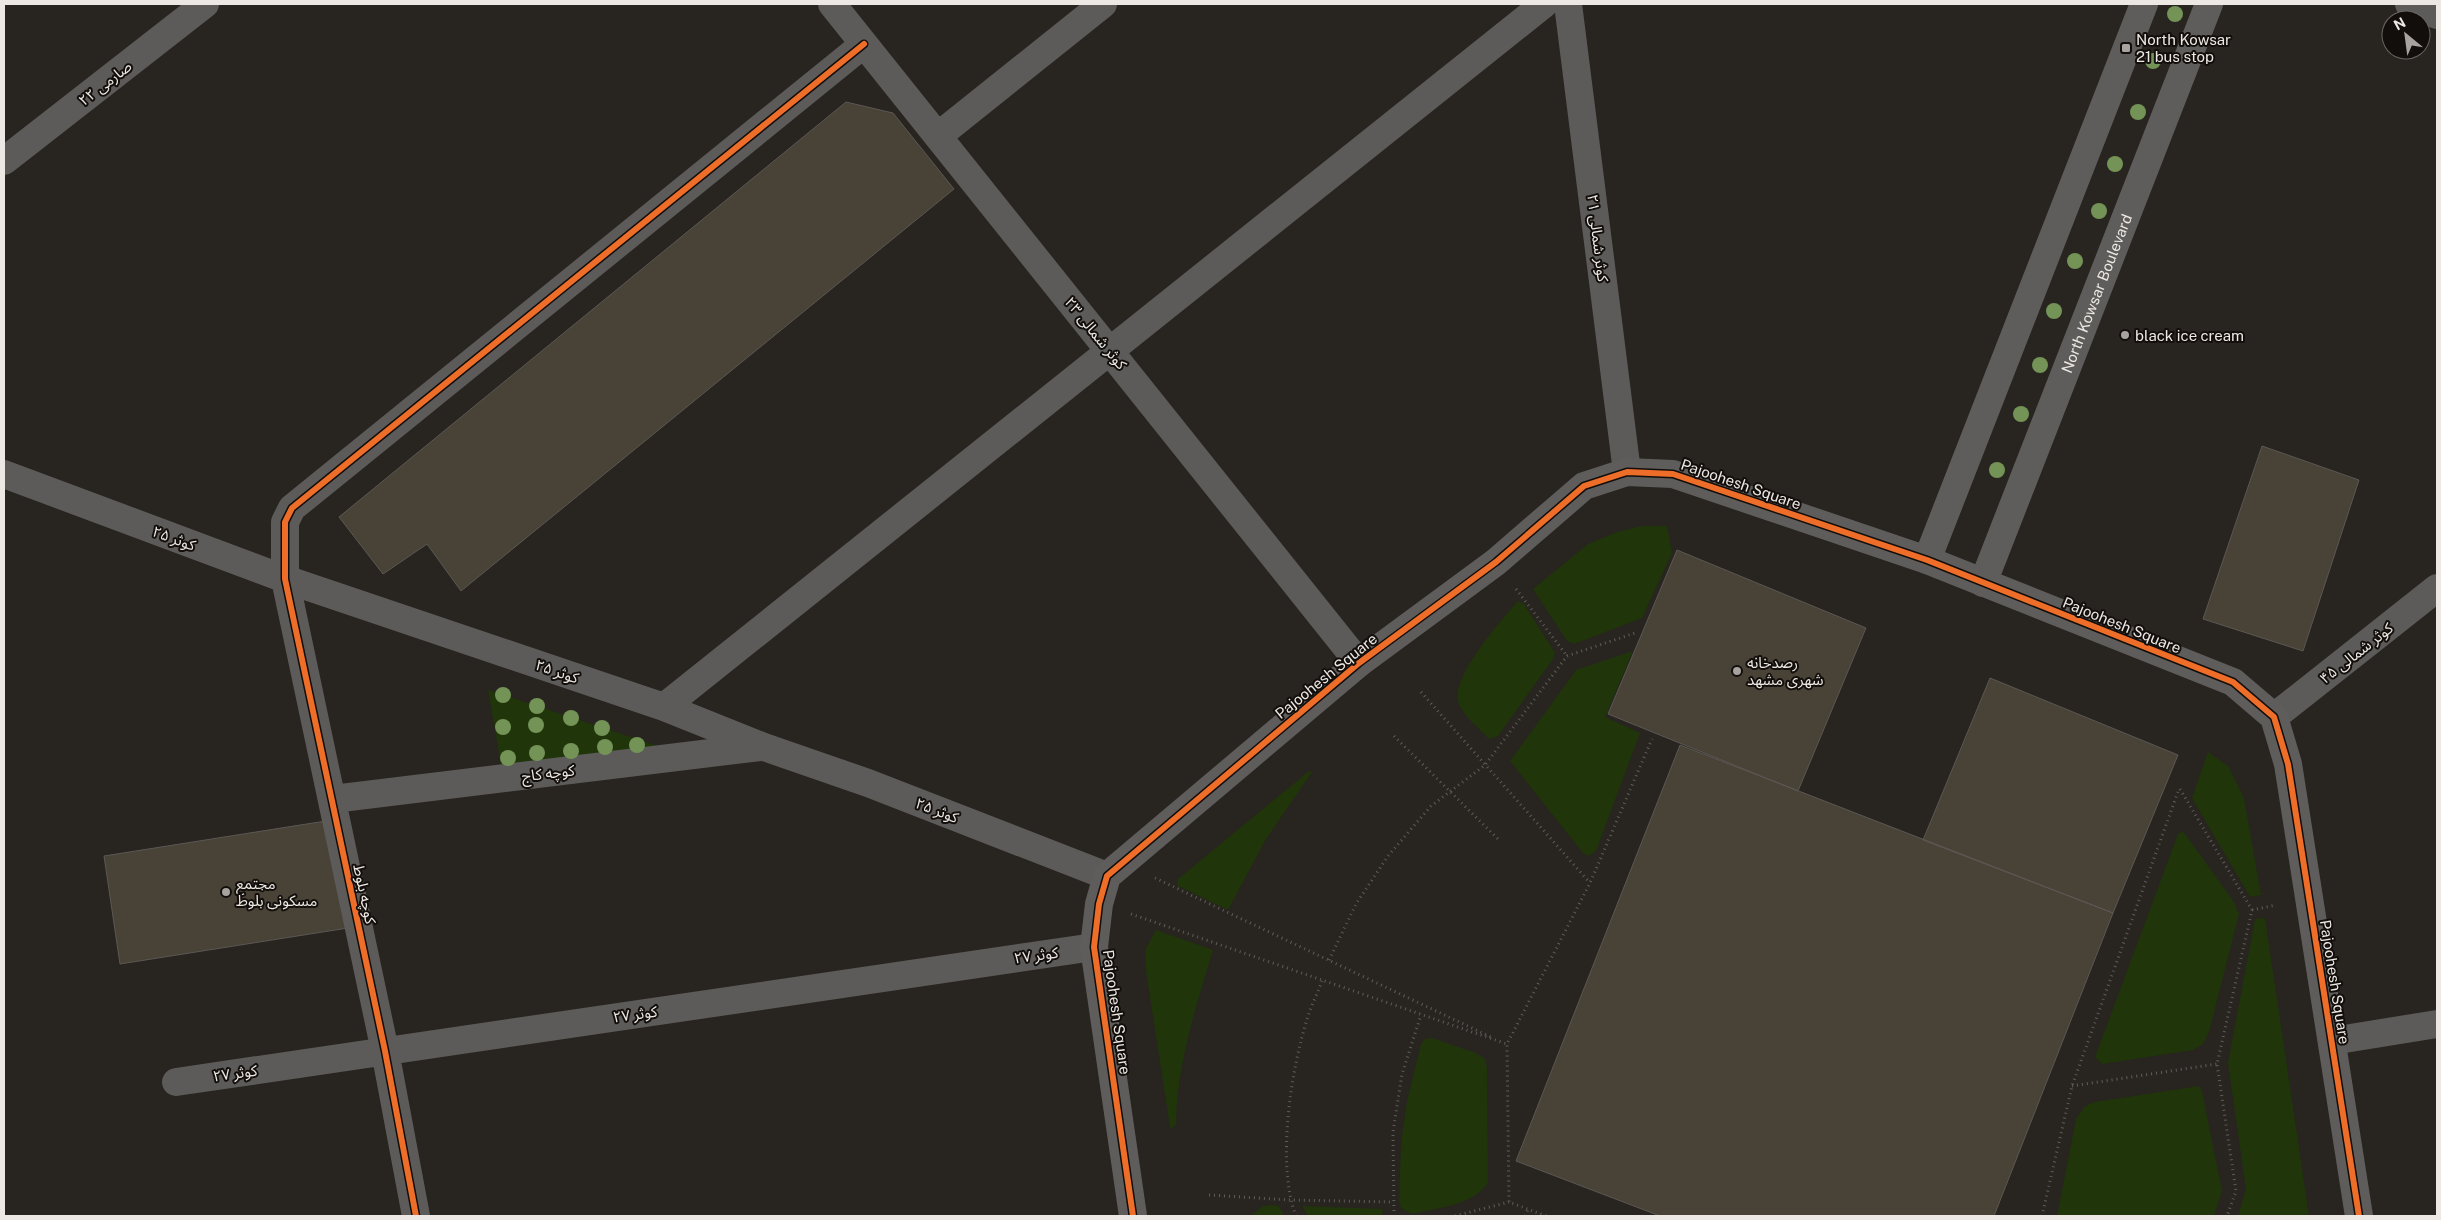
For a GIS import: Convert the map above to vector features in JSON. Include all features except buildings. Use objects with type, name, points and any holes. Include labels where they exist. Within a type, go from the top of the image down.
[{"type":"street","name":"صارمی ۲۲","points":[[4,161],[205,4]]},
{"type":"street","name":"کوثر شمالی ۲۳","points":[[832,4],[1359,663]]},
{"type":"street","points":[[938,136],[1103,4]]},
{"type":"street","points":[[664,707],[1544,4]]},
{"type":"street","name":"کوثر شمالی ۲۱","points":[[1568,4],[1627,472]]},
{"type":"street","points":[[1926,560],[2144,4]]},
{"type":"street","name":"North Kowsar Boulevard","points":[[1983,583],[2209,4]]},
{"type":"street","points":[[2409,4],[2437,15]]},
{"type":"street","name":"کوچه بلوط","points":[[416,1216],[385,1051],[285,579],[285,522],[292,508],[864,44]]},
{"type":"street","name":"Pajoohesh Square","points":[[1133,1216],[1094,947],[1100,904],[1115,869],[1359,663],[1496,562],[1584,486],[1627,472],[1673,474],[1926,560],[2233,682],[2274,718],[2288,764],[2359,1216]]},
{"type":"street","name":"کوثر ۲۵","points":[[4,474],[285,579],[664,707],[764,747],[1115,869]]},
{"type":"street","name":"کوثر شمالی ۴۵","points":[[2274,718],[2437,588]]},
{"type":"street","name":"کوچه کاج","points":[[333,799],[764,747]]},
{"type":"street","name":"کوثر ۲۷","points":[[176,1082],[1094,947]]},
{"type":"street","points":[[2332,1041],[2437,1024]]},
{"type":"path","points":[[1496,562],[1567,656]]},
{"type":"path","points":[[1330,960],[1356,904],[1388,856],[1431,806],[1486,765],[1567,656],[1638,632]]},
{"type":"path","points":[[1421,692],[1590,883]]},
{"type":"path","points":[[1394,736],[1499,840]]},
{"type":"path","points":[[1509,1202],[1507,1044],[1590,883],[1652,739]]},
{"type":"path","points":[[2042,1216],[2072,1086],[2180,789],[2252,910],[2217,1064],[2236,1191],[2228,1216]]},
{"type":"path","points":[[1115,869],[1330,960],[1507,1044]]},
{"type":"path","points":[[1100,904],[1507,1044]]},
{"type":"path","points":[[1296,1216],[1290,1200],[1286,1141],[1294,1078],[1308,1016],[1322,981]]},
{"type":"path","points":[[1394,1216],[1393,1132],[1402,1074],[1421,1015]]},
{"type":"path","points":[[2072,1086],[2217,1064]]},
{"type":"path","points":[[1209,1195],[1290,1200],[1394,1202]]},
{"type":"path","points":[[1455,1216],[1509,1202],[1546,1216]]},
{"type":"path","points":[[1525,1216],[1528,1209]]},
{"type":"green space","points":[[1642,526],[1667,526],[1672,553],[1642,618],[1574,644],[1567,641],[1533,589],[1588,544],[1617,532]]},
{"type":"green space","points":[[1518,601],[1524,604],[1555,653],[1553,659],[1498,736],[1489,739],[1472,723],[1461,709],[1458,693],[1461,680],[1478,650]]},
{"type":"green space","points":[[1633,651],[1605,717],[1640,733],[1596,851],[1589,856],[1583,853],[1510,761],[1576,670]]},
{"type":"green space","points":[[488,690],[664,748],[501,765]]},
{"type":"green space","points":[[2208,752],[2228,766],[2244,798],[2261,895],[2250,897],[2192,798]]},
{"type":"green space","points":[[1309,771],[1312,772],[1266,839],[1228,910],[1178,886],[1178,879]]},
{"type":"green space","points":[[2183,831],[2234,902],[2239,914],[2209,1032],[2203,1044],[2193,1050],[2102,1064],[2095,1057],[2178,834]]},
{"type":"green space","points":[[2265,918],[2309,1216],[2238,1216],[2246,1189],[2228,1063],[2255,919]]},
{"type":"green space","points":[[1156,930],[1213,950],[1188,1036],[1177,1101],[1176,1124],[1173,1128],[1170,1127],[1146,971],[1145,950]]},
{"type":"green space","points":[[1432,1038],[1476,1053],[1485,1059],[1487,1068],[1488,1183],[1473,1197],[1464,1201],[1443,1208],[1412,1214],[1401,1208],[1399,1200],[1401,1144],[1407,1101],[1421,1044],[1425,1039]]},
{"type":"green space","points":[[2199,1086],[2202,1091],[2222,1191],[2214,1216],[2057,1216],[2076,1119],[2085,1106],[2095,1102]]},
{"type":"green space","points":[[1263,1206],[1279,1206],[1284,1216],[1251,1216]]},
{"type":"green space","points":[[1302,1206],[1383,1209],[1382,1216],[1308,1216]]},
{"type":"cycle path","points":[[416,1216],[385,1051],[285,579],[285,522],[292,508],[864,44]]},
{"type":"cycle path","points":[[1133,1216],[1094,947],[1099,904],[1107,876],[1359,663],[1496,562],[1584,486],[1627,472],[1673,474],[1927,560],[2233,682],[2274,717],[2288,764],[2359,1216]]},
{"type":"place","name":"North Kowsar 21 bus stop","points":[[2126,48]]},
{"type":"place","name":"black ice cream","points":[[2125,335]]},
{"type":"place","name":"رصدخانه شهری مشهد","points":[[1737,671]]},
{"type":"place","name":"مجتمع مسکونی بلوط","points":[[226,892]]}]
